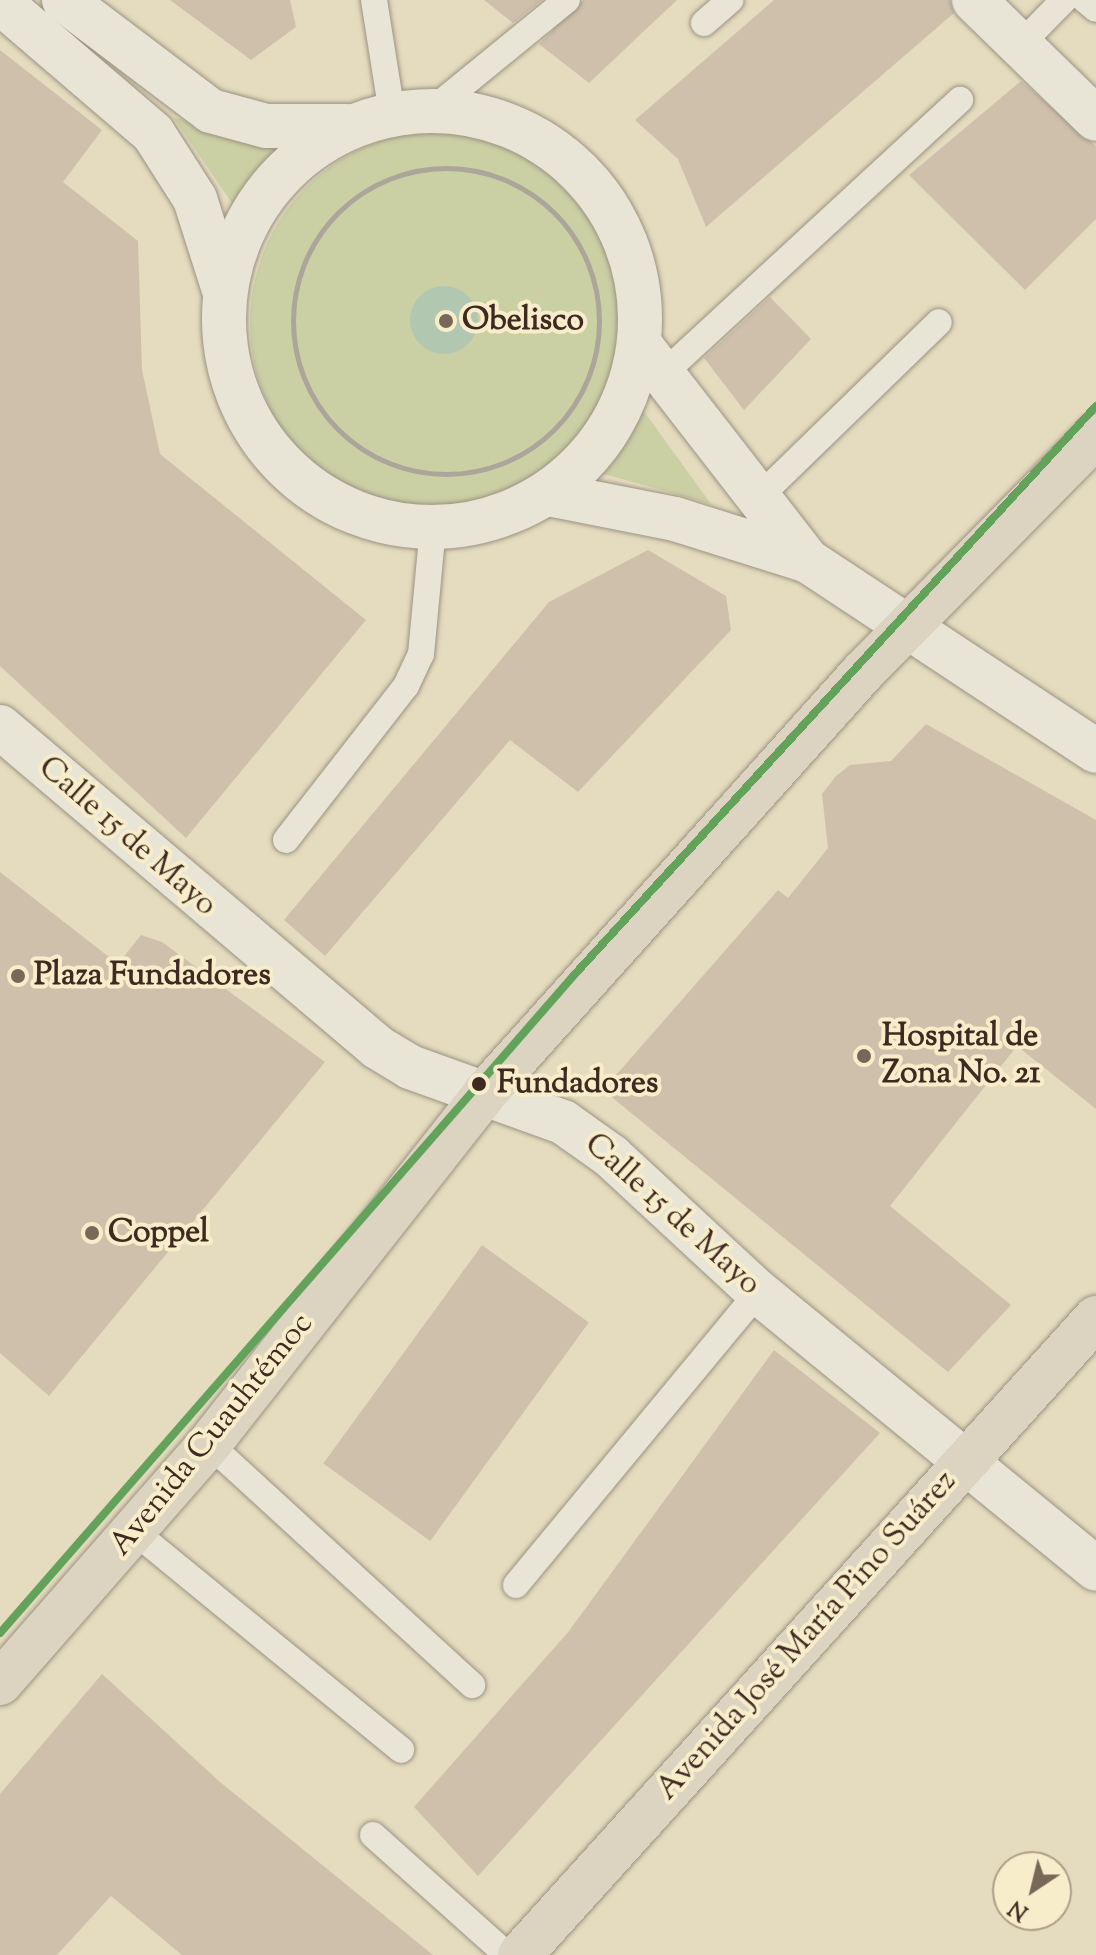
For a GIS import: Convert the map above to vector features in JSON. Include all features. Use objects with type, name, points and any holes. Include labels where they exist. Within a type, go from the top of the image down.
[{"type":"highway","name":"Avenida Cuauhtémoc","points":[[0,1683],[209,1444],[484,1094],[905,627],[1096,436]]},
{"type":"highway","name":"Avenida José María Pino Suárez","points":[[520,1955],[1096,1318]]},
{"type":"street","points":[[64,0],[211,111],[266,126],[350,126],[412,112],[524,131],[568,160],[604,200],[629,246],[653,359],[808,561]]},
{"type":"street","points":[[974,0],[1096,119]]},
{"type":"street","points":[[0,2],[153,133],[195,199],[224,290]]},
{"type":"street","points":[[350,126],[303,154],[265,192],[239,239],[224,290],[224,341],[236,391],[259,436],[293,474],[334,503],[382,522],[433,528],[493,520],[548,494],[592,456],[653,359]]},
{"type":"street","points":[[548,494],[675,519],[808,561],[905,627],[1091,739]]},
{"type":"street","name":"Calle 15 de Mayo","points":[[0,727],[338,1018],[410,1067],[583,1135],[758,1292],[1096,1569]]},
{"type":"lane","points":[[374,0],[412,112],[567,0]]},
{"type":"lane","points":[[704,23],[730,0]]},
{"type":"lane","points":[[1021,44],[1064,0]]},
{"type":"lane","points":[[1085,0],[1096,9]]},
{"type":"lane","points":[[653,359],[960,100]]},
{"type":"lane","points":[[758,498],[939,322]]},
{"type":"lane","points":[[286,840],[416,665],[429,625],[433,528]]},
{"type":"lane","points":[[516,1585],[758,1292]]},
{"type":"lane","points":[[209,1444],[472,1685]]},
{"type":"lane","points":[[135,1532],[401,1750]]},
{"type":"lane","points":[[373,1835],[507,1955]]},
{"type":"path","points":[[432,167],[485,172],[534,194],[569,228],[592,271],[601,319],[584,389],[539,446],[496,468],[447,476],[399,468],[355,446],[318,408],[296,359],[292,306],[306,255],[337,211],[380,181],[432,167]]},
{"type":"shaded area","points":[[173,117],[286,151],[238,212]]},
{"type":"shaded area","points":[[442,131],[479,135],[515,146],[549,164],[578,187],[601,216],[626,267],[634,323],[630,360],[619,396],[601,430],[578,459],[549,482],[498,507],[442,515],[405,511],[369,500],[335,482],[306,459],[283,430],[258,379],[250,323],[254,286],[265,250],[283,216],[306,187],[335,164],[386,139]]},
{"type":"shaded area","points":[[451,286],[472,301],[478,320],[476,333],[468,344],[451,354],[437,354],[420,344],[412,333],[410,313],[420,296],[431,288]]},
{"type":"shaded area","points":[[643,410],[711,504],[597,472]]},
{"type":"building","points":[[170,0],[290,0],[296,27],[251,60]]},
{"type":"building","points":[[484,0],[542,0],[513,23]]},
{"type":"building","points":[[583,0],[677,0],[589,83],[539,44]]},
{"type":"building","points":[[774,0],[950,0],[954,13],[706,227],[678,159],[635,120]]},
{"type":"building","points":[[0,50],[102,130],[63,182],[138,241],[142,370],[160,454],[366,620],[186,838],[0,666]]},
{"type":"building","points":[[1021,81],[1096,146],[1096,219],[1025,290],[909,175]]},
{"type":"building","points":[[770,297],[811,339],[744,410],[704,358]]},
{"type":"building","points":[[648,550],[726,596],[731,630],[578,792],[510,740],[325,956],[284,920],[549,602]]},
{"type":"building","name":"Hospital de Zona No. 21","points":[[926,724],[1096,820],[1096,1109],[1017,1046],[890,1206],[1011,1305],[948,1372],[603,1090],[778,890],[788,898],[828,848],[822,794],[836,776],[850,765],[891,761]]},
{"type":"building","name":"Coppel","points":[[0,872],[118,964],[141,935],[162,942],[325,1062],[49,1396],[0,1353]]},
{"type":"building","points":[[482,1245],[589,1323],[430,1541],[323,1463]]},
{"type":"building","points":[[774,1350],[880,1433],[478,1876],[414,1807],[569,1631]]},
{"type":"building","points":[[102,1674],[220,1782],[433,1955],[182,1955],[111,1896],[57,1955],[0,1955],[0,1794]]},
{"type":"transit line","points":[[0,1633],[575,974],[1096,406]]},
{"type":"place","name":"Obelisco","points":[[446,321]]},
{"type":"place","name":"Plaza Fundadores","points":[[18,976]]},
{"type":"place","name":"Hospital de Zona No. 21","points":[[864,1056]]},
{"type":"place","name":"Fundadores","points":[[479,1084]]},
{"type":"place","name":"Coppel","points":[[92,1233]]}]
